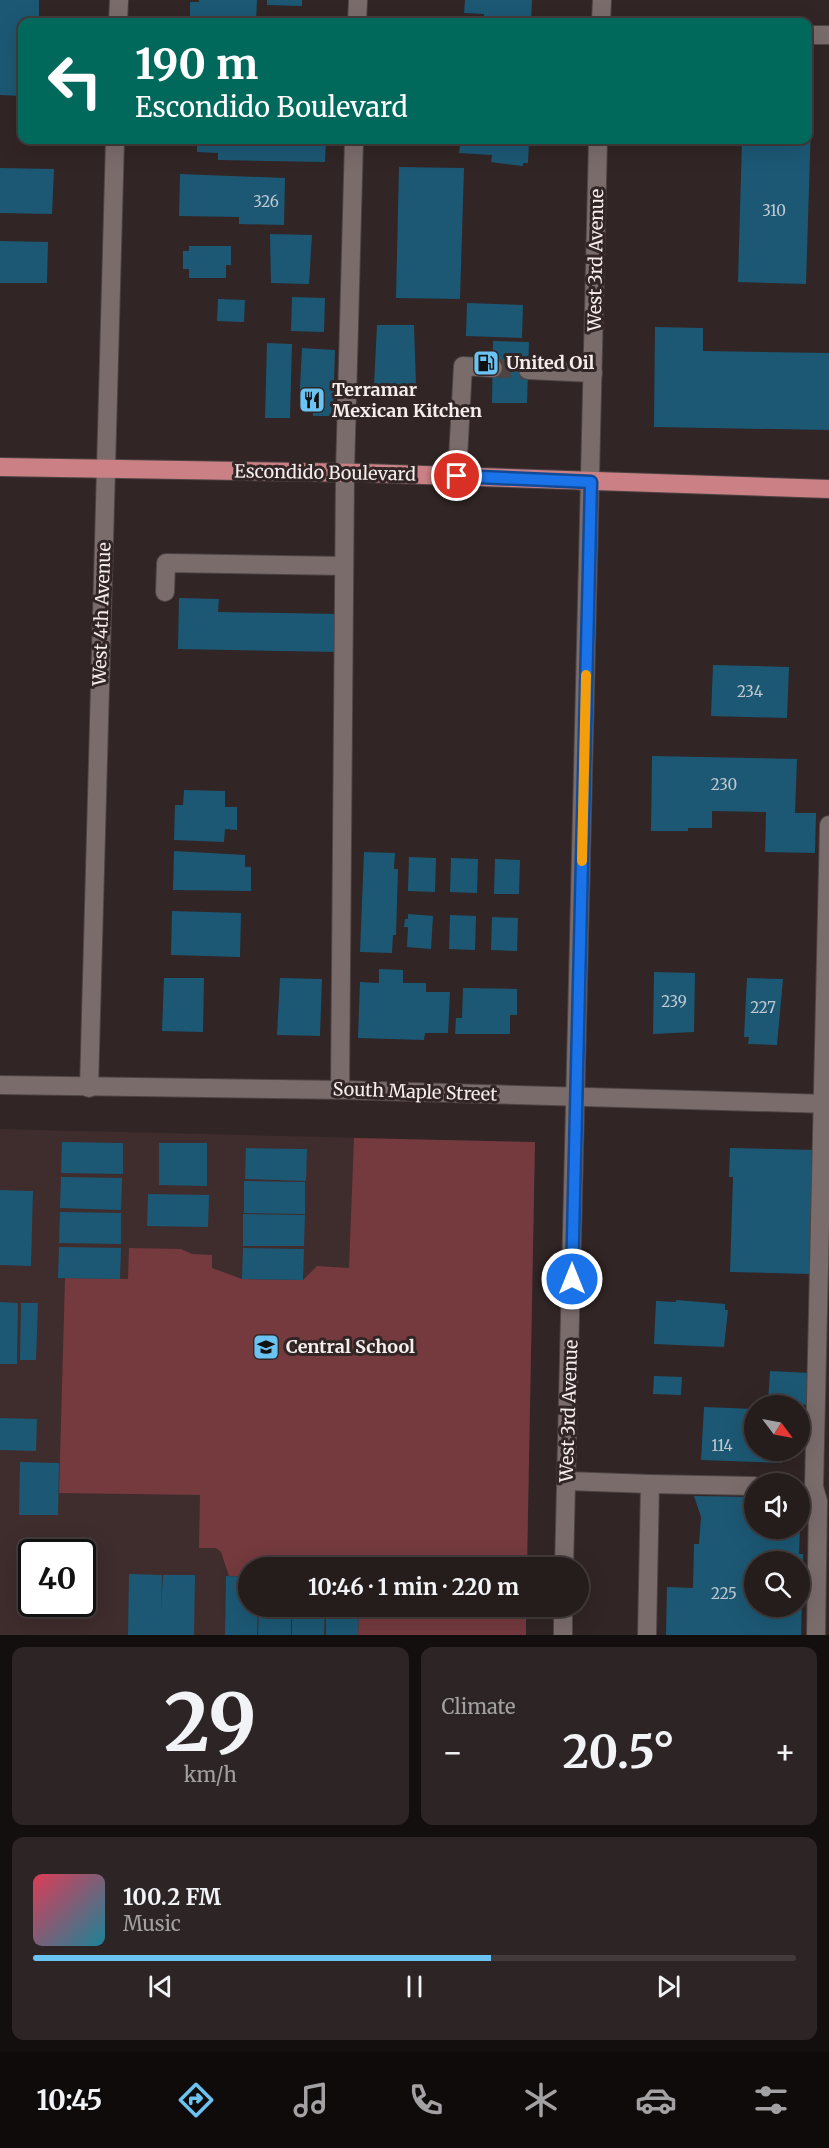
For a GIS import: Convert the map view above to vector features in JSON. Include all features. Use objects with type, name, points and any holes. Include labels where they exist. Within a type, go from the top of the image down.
[{"type":"main road","name":"Escondido Boulevard","points":[[0,467],[345,472],[829,489]]},
{"type":"street","points":[[118,18],[119,0]]},
{"type":"street","points":[[357,18],[358,0]]},
{"type":"street","points":[[601,18],[602,0]]},
{"type":"street","points":[[812,35],[829,35]]},
{"type":"street","name":"West 4th Avenue","points":[[89,1088],[115,144]]},
{"type":"street","points":[[340,1090],[345,472],[354,144]]},
{"type":"street","name":"West 3rd Avenue","points":[[564,1557],[598,144]]},
{"type":"street","points":[[457,476],[463,366],[493,368]]},
{"type":"street","points":[[528,370],[593,373]]},
{"type":"street","points":[[165,592],[166,563],[344,566]]},
{"type":"street","points":[[808,1473],[825,1104],[829,825]]},
{"type":"street","name":"South Maple Street","points":[[0,1085],[340,1090],[825,1104]]},
{"type":"street","points":[[567,1481],[744,1486]]},
{"type":"street","points":[[647,1635],[650,1484]]},
{"type":"street","points":[[810,1491],[818,1501],[816,1635]]},
{"type":"street","points":[[562,1635],[563,1617]]},
{"type":"shaded area","name":"Central School","points":[[0,1129],[535,1142],[527,1557],[238,1557],[238,1617],[526,1617],[526,1635],[0,1635]]},
{"type":"shaded area","points":[[354,1138],[535,1142],[527,1557],[238,1557],[238,1576],[229,1576],[221,1552],[216,1548],[199,1548],[200,1495],[59,1493],[65,1278],[128,1279],[129,1248],[181,1249],[192,1254],[212,1255],[212,1268],[242,1279],[303,1280],[317,1266],[349,1268]]},
{"type":"shaded area","points":[[359,1617],[526,1617],[526,1635],[358,1635]]},
{"type":"building","points":[[0,0],[39,0],[39,18],[18,18],[18,96],[0,95]]},
{"type":"building","points":[[199,0],[257,0],[256,18],[190,18],[190,2],[199,2]]},
{"type":"building","points":[[267,0],[302,0],[302,6],[267,5]]},
{"type":"building","points":[[465,0],[532,0],[531,18],[484,18],[484,14],[464,13]]},
{"type":"building","points":[[326,144],[325,162],[218,160],[218,153],[197,152],[197,145],[188,145]]},
{"type":"building","points":[[529,144],[528,163],[523,163],[523,166],[491,162],[492,155],[459,153],[460,146],[428,145]]},
{"type":"building","points":[[742,144],[810,144],[806,284],[738,282]]},
{"type":"building","points":[[399,167],[464,168],[460,299],[396,298]]},
{"type":"building","points":[[0,168],[54,169],[52,214],[0,213]]},
{"type":"building","points":[[180,174],[285,178],[284,225],[239,224],[239,217],[179,216]]},
{"type":"building","points":[[270,234],[312,235],[309,284],[271,283]]},
{"type":"building","points":[[0,241],[48,242],[47,283],[0,283]]},
{"type":"building","points":[[189,246],[231,246],[231,265],[226,265],[226,278],[189,278],[189,269],[183,269],[183,251],[189,251]]},
{"type":"building","points":[[292,297],[325,298],[324,332],[291,331]]},
{"type":"building","points":[[218,299],[245,300],[244,322],[217,321]]},
{"type":"building","points":[[467,303],[523,305],[522,338],[466,336]]},
{"type":"building","points":[[377,325],[414,325],[416,386],[374,385]]},
{"type":"building","points":[[655,327],[703,328],[703,351],[829,353],[829,430],[654,427]]},
{"type":"building","points":[[493,341],[529,342],[527,403],[492,403]]},
{"type":"building","points":[[267,343],[292,344],[290,418],[265,418]]},
{"type":"building","points":[[302,348],[335,350],[333,416],[313,416],[313,408],[299,407]]},
{"type":"building","points":[[179,598],[219,599],[218,612],[338,614],[337,652],[178,649]]},
{"type":"building","points":[[713,665],[789,667],[787,718],[711,716]]},
{"type":"building","points":[[652,756],[797,759],[795,813],[816,813],[815,853],[765,852],[766,812],[712,811],[712,828],[688,828],[688,831],[651,831]]},
{"type":"building","points":[[184,790],[225,791],[225,807],[237,807],[237,830],[225,829],[224,842],[174,840],[175,805],[183,805]]},
{"type":"building","points":[[174,851],[245,855],[245,867],[251,867],[251,891],[173,890]]},
{"type":"building","points":[[364,852],[395,853],[394,869],[398,869],[396,935],[393,935],[392,953],[360,952]]},
{"type":"building","points":[[409,857],[436,858],[435,892],[408,891]]},
{"type":"building","points":[[451,858],[478,859],[477,893],[450,892]]},
{"type":"building","points":[[495,859],[520,860],[519,894],[494,894]]},
{"type":"building","points":[[172,911],[241,913],[240,957],[171,955]]},
{"type":"building","points":[[408,914],[433,916],[431,949],[407,947],[408,927],[404,927]]},
{"type":"building","points":[[450,915],[476,916],[475,950],[449,949]]},
{"type":"building","points":[[492,917],[518,918],[517,951],[491,950]]},
{"type":"building","points":[[379,969],[403,970],[403,983],[426,983],[426,992],[450,992],[448,1033],[425,1033],[424,1040],[358,1038],[360,982],[379,983]]},
{"type":"building","points":[[654,972],[695,973],[694,1032],[653,1034]]},
{"type":"building","points":[[164,978],[204,978],[203,1032],[162,1031]]},
{"type":"building","points":[[280,978],[322,979],[320,1036],[277,1035]]},
{"type":"building","points":[[747,978],[783,979],[777,1045],[748,1044],[749,1037],[744,1037]]},
{"type":"building","points":[[463,988],[517,989],[517,1015],[510,1015],[510,1034],[455,1034],[456,1018],[462,1018]]},
{"type":"building","points":[[62,1142],[123,1143],[123,1174],[61,1173]]},
{"type":"building","points":[[159,1143],[207,1143],[207,1186],[159,1185]]},
{"type":"building","points":[[246,1148],[307,1149],[306,1181],[245,1179]]},
{"type":"building","points":[[730,1148],[816,1150],[815,1179],[812,1179],[809,1274],[730,1272],[733,1177],[729,1177]]},
{"type":"building","points":[[61,1177],[122,1178],[121,1210],[60,1208]]},
{"type":"building","points":[[244,1181],[305,1182],[305,1214],[244,1213]]},
{"type":"building","points":[[0,1190],[33,1191],[31,1266],[0,1265]]},
{"type":"building","points":[[148,1194],[209,1195],[208,1227],[147,1226]]},
{"type":"building","points":[[60,1212],[121,1213],[121,1244],[59,1243]]},
{"type":"building","points":[[243,1214],[305,1215],[304,1246],[243,1246]]},
{"type":"building","points":[[59,1247],[121,1248],[120,1279],[58,1278]]},
{"type":"building","points":[[243,1248],[304,1249],[303,1280],[242,1279]]},
{"type":"building","points":[[676,1300],[725,1304],[725,1310],[728,1310],[724,1347],[654,1344],[656,1301],[676,1302]]},
{"type":"building","points":[[0,1302],[18,1303],[17,1364],[0,1364]]},
{"type":"building","points":[[21,1303],[38,1303],[36,1360],[20,1360]]},
{"type":"building","points":[[770,1371],[811,1373],[810,1395],[768,1395]]},
{"type":"building","points":[[654,1376],[682,1377],[681,1395],[653,1394]]},
{"type":"building","points":[[704,1407],[744,1409],[744,1461],[782,1461],[782,1463],[701,1460]]},
{"type":"building","points":[[0,1418],[37,1419],[36,1451],[0,1450]]},
{"type":"building","points":[[20,1462],[59,1463],[58,1515],[19,1515]]},
{"type":"building","points":[[694,1496],[744,1497],[744,1539],[800,1539],[799,1551],[744,1551],[744,1617],[801,1617],[801,1635],[666,1635],[667,1587],[693,1588],[694,1544],[699,1544],[701,1517]]},
{"type":"building","points":[[129,1574],[162,1575],[161,1612],[163,1575],[195,1575],[194,1635],[128,1635]]},
{"type":"building","points":[[226,1576],[238,1577],[238,1617],[258,1617],[257,1635],[225,1635]]},
{"type":"building","points":[[55,1617],[83,1617],[83,1618]]},
{"type":"building","points":[[259,1617],[291,1617],[291,1635],[258,1635]]},
{"type":"building","points":[[292,1617],[325,1617],[324,1635],[292,1635]]},
{"type":"building","points":[[326,1617],[359,1617],[358,1635],[326,1635]]},
{"type":"tunnel","points":[[493,368],[528,370]]},
{"type":"slow traffic","points":[[582,861],[586,675]]},
{"type":"place","name":"United Oil","points":[[486,363]]},
{"type":"place","name":"Terramar Mexican Kitchen","points":[[312,400]]},
{"type":"place","name":"Central School","points":[[266,1347]]},
{"type":"route","points":[[457,476],[591,482],[572,1279]]}]
